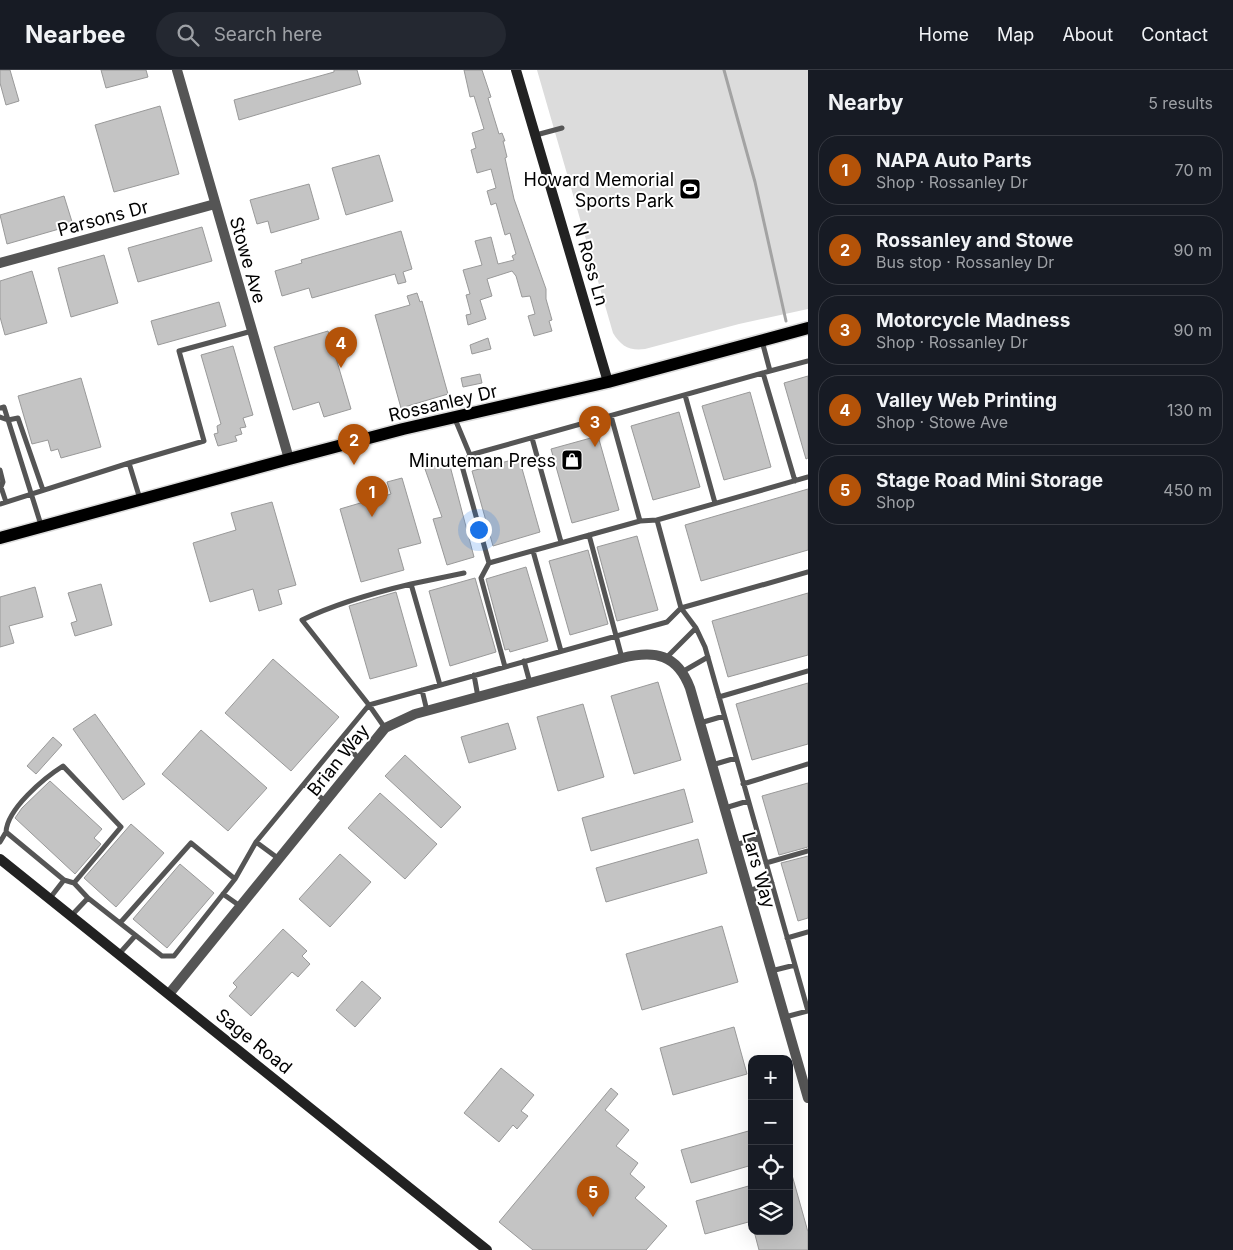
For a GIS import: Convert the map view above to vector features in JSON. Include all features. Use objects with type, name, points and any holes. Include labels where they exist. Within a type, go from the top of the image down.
[{"type":"main road","name":"N Ross Ln","points":[[516,70],[608,382]]},
{"type":"main road","name":"Rossanley Dr","points":[[0,538],[289,459],[608,382],[808,328]]},
{"type":"main road","name":"Sage Road","points":[[0,859],[487,1250]]},
{"type":"street","name":"Stowe Ave","points":[[177,70],[289,459]]},
{"type":"street","name":"Parsons Dr","points":[[0,263],[215,204]]},
{"type":"street","name":"Brian Way","points":[[169,994],[385,728],[403,718],[427,710],[622,658],[651,653],[666,658]]},
{"type":"street","name":"Lars Way","points":[[666,658],[674,663],[682,672],[690,688],[784,1017],[805,1078],[808,1098]]},
{"type":"lane","points":[[536,135],[562,128]]},
{"type":"lane","points":[[0,470],[3,482],[0,486],[3,503],[204,441],[179,351],[252,330]]},
{"type":"lane","points":[[762,340],[770,371]]},
{"type":"lane","points":[[505,666],[481,578],[489,563],[462,466],[470,455],[808,361]]},
{"type":"lane","points":[[762,373],[796,481]]},
{"type":"lane","points":[[685,396],[715,504]]},
{"type":"lane","points":[[0,408],[4,406],[41,526]]},
{"type":"lane","points":[[611,416],[640,521]]},
{"type":"lane","points":[[0,417],[8,420],[18,418],[43,490]]},
{"type":"lane","points":[[454,418],[470,455]]},
{"type":"lane","points":[[532,438],[561,542]]},
{"type":"lane","points":[[129,464],[140,500]]},
{"type":"lane","points":[[489,563],[640,521],[657,520],[808,477]]},
{"type":"lane","points":[[657,520],[681,608],[696,628],[708,657],[808,1011],[784,1017]]},
{"type":"lane","points":[[589,535],[622,658]]},
{"type":"lane","points":[[533,551],[561,651]]},
{"type":"lane","points":[[6,832],[64,880],[74,883],[88,898],[162,956],[174,956],[235,879],[256,842],[369,705],[617,634],[667,622],[681,608],[808,572]]},
{"type":"lane","points":[[385,728],[302,620],[337,605],[412,584],[464,573]]},
{"type":"lane","points":[[412,584],[440,685]]},
{"type":"lane","points":[[666,658],[696,628]]},
{"type":"lane","points":[[682,672],[708,657]]},
{"type":"lane","points":[[524,661],[530,683]]},
{"type":"lane","points":[[719,697],[808,671]]},
{"type":"lane","points":[[474,675],[478,697]]},
{"type":"lane","points":[[422,690],[427,710]]},
{"type":"lane","points":[[700,723],[724,716]]},
{"type":"lane","points":[[341,739],[359,759]]},
{"type":"lane","points":[[712,765],[736,758]]},
{"type":"lane","points":[[744,784],[808,764]]},
{"type":"lane","points":[[0,842],[6,832],[6,822],[20,805],[45,777],[63,766],[121,827],[74,883]]},
{"type":"lane","points":[[304,784],[325,801]]},
{"type":"lane","points":[[725,808],[748,801]]},
{"type":"lane","points":[[735,845],[759,838]]},
{"type":"lane","points":[[256,842],[279,859]]},
{"type":"lane","points":[[120,924],[191,843],[235,879]]},
{"type":"lane","points":[[766,863],[808,851]]},
{"type":"lane","points":[[50,898],[64,880]]},
{"type":"lane","points":[[748,891],[772,883]]},
{"type":"lane","points":[[223,894],[240,906]]},
{"type":"lane","points":[[72,916],[88,898]]},
{"type":"lane","points":[[787,938],[808,932]]},
{"type":"lane","points":[[119,954],[135,936]]},
{"type":"lane","points":[[771,971],[795,965]]},
{"type":"shaded area","name":"Howard Memorial Sports Park","points":[[537,70],[808,70],[808,309],[739,324],[645,349],[634,349],[622,344],[613,333]]},
{"type":"building","points":[[0,70],[10,70],[19,101],[6,105],[0,83]]},
{"type":"building","points":[[101,70],[146,70],[148,77],[106,88]]},
{"type":"building","points":[[334,70],[357,70],[361,84],[239,120],[234,100],[334,72]]},
{"type":"building","points":[[464,70],[482,70],[491,97],[488,98],[499,134],[502,133],[505,141],[503,141],[507,157],[505,158],[514,199],[546,289],[546,299],[552,320],[549,321],[552,331],[534,336],[528,316],[535,314],[530,296],[522,297],[516,276],[512,271],[487,279],[492,296],[480,300],[486,319],[468,325],[466,315],[471,314],[466,295],[470,294],[463,270],[482,265],[475,241],[491,237],[498,264],[514,260],[512,256],[516,254],[510,233],[505,235],[496,203],[491,205],[487,191],[496,188],[491,169],[477,173],[471,150],[476,148],[472,133],[484,129],[474,96],[470,97]]},
{"type":"building","points":[[160,106],[179,174],[114,192],[95,125]]},
{"type":"building","points":[[379,155],[393,201],[346,215],[332,168]]},
{"type":"building","points":[[309,184],[319,219],[271,233],[268,221],[257,224],[250,200]]},
{"type":"building","points":[[64,196],[73,225],[7,244],[0,215]]},
{"type":"building","points":[[202,227],[212,261],[138,282],[128,248]]},
{"type":"building","points":[[401,231],[412,269],[403,272],[406,282],[398,284],[395,274],[312,298],[309,288],[282,296],[275,271],[302,263],[301,260]]},
{"type":"building","points":[[104,255],[118,303],[71,317],[58,268]]},
{"type":"building","points":[[32,271],[47,323],[5,335],[0,317],[0,281]]},
{"type":"building","points":[[417,293],[420,302],[422,301],[448,394],[401,408],[375,315],[410,305],[407,296]]},
{"type":"building","points":[[219,302],[226,326],[158,345],[151,321]]},
{"type":"building","points":[[328,331],[351,409],[324,417],[319,402],[293,410],[274,347]]},
{"type":"building","points":[[488,338],[491,349],[472,354],[470,345]]},
{"type":"building","points":[[233,346],[253,415],[243,418],[246,427],[240,428],[242,434],[235,436],[237,441],[218,446],[214,434],[218,433],[217,426],[221,424],[201,355]]},
{"type":"building","points":[[480,374],[482,383],[463,387],[461,378]]},
{"type":"building","points":[[808,376],[808,458],[806,459],[784,383]]},
{"type":"building","points":[[81,378],[101,447],[61,458],[58,449],[51,451],[48,440],[32,444],[18,396]]},
{"type":"building","points":[[750,392],[771,467],[724,480],[702,406]]},
{"type":"building","points":[[679,412],[700,487],[653,500],[631,426]]},
{"type":"building","points":[[598,436],[619,510],[572,523],[551,449]]},
{"type":"building","points":[[519,458],[540,532],[493,546],[472,471]]},
{"type":"building","points":[[449,462],[474,557],[447,565],[433,519],[442,517],[425,469]]},
{"type":"building","points":[[402,478],[421,543],[398,549],[404,570],[361,582],[340,509],[391,494],[387,482]]},
{"type":"building","points":[[808,489],[808,550],[701,581],[685,525]]},
{"type":"building","points":[[272,502],[296,585],[278,590],[282,604],[259,611],[253,589],[210,602],[193,543],[236,530],[231,513]]},
{"type":"building","points":[[637,536],[658,610],[617,621],[597,547]]},
{"type":"building","points":[[588,550],[608,624],[570,635],[549,561]]},
{"type":"building","points":[[526,567],[548,641],[510,652],[509,649],[505,650],[486,579]]},
{"type":"building","points":[[475,578],[496,652],[450,666],[429,591]]},
{"type":"building","points":[[101,584],[112,625],[75,636],[71,623],[77,621],[68,593]]},
{"type":"building","points":[[35,587],[43,617],[9,626],[14,643],[0,647],[0,597]]},
{"type":"building","points":[[396,592],[417,666],[370,679],[349,606]]},
{"type":"building","points":[[808,593],[808,655],[728,677],[712,621]]},
{"type":"building","points":[[273,659],[339,717],[291,771],[225,713]]},
{"type":"building","points":[[658,682],[681,760],[634,774],[611,696]]},
{"type":"building","points":[[808,683],[808,744],[752,760],[736,704]]},
{"type":"building","points":[[583,704],[604,777],[558,791],[537,717]]},
{"type":"building","points":[[95,714],[145,784],[123,800],[73,729]]},
{"type":"building","points":[[508,723],[516,749],[469,763],[461,737]]},
{"type":"building","points":[[201,730],[267,788],[228,831],[162,774]]},
{"type":"building","points":[[53,737],[62,745],[36,774],[27,766]]},
{"type":"building","points":[[405,755],[461,807],[441,828],[385,776]]},
{"type":"building","points":[[50,781],[102,829],[94,838],[101,844],[75,874],[15,818],[22,808]]},
{"type":"building","points":[[808,783],[808,847],[779,855],[762,796]]},
{"type":"building","points":[[684,789],[693,822],[591,851],[582,818]]},
{"type":"building","points":[[380,793],[437,844],[405,879],[348,828]]},
{"type":"building","points":[[131,824],[164,853],[116,907],[84,878]]},
{"type":"building","points":[[698,839],[707,873],[606,902],[596,868]]},
{"type":"building","points":[[340,854],[371,882],[330,927],[299,899]]},
{"type":"building","points":[[808,856],[808,918],[798,921],[781,863]]},
{"type":"building","points":[[180,864],[214,893],[167,948],[133,919]]},
{"type":"building","points":[[722,926],[738,982],[642,1010],[626,954]]},
{"type":"building","points":[[283,929],[307,951],[302,956],[310,964],[298,977],[292,972],[251,1016],[229,996],[237,987],[233,983]]},
{"type":"building","points":[[362,981],[381,998],[355,1027],[336,1010]]},
{"type":"building","points":[[734,1027],[747,1074],[673,1095],[660,1048]]},
{"type":"building","points":[[501,1068],[534,1095],[521,1111],[528,1116],[517,1129],[513,1125],[499,1142],[464,1113]]},
{"type":"building","points":[[611,1088],[618,1094],[605,1110],[629,1130],[616,1146],[638,1163],[630,1174],[645,1187],[635,1198],[667,1226],[646,1250],[533,1250],[499,1222]]},
{"type":"building","points":[[748,1131],[748,1166],[691,1183],[681,1150]]},
{"type":"building","points":[[793,1179],[808,1232],[808,1250],[759,1250],[755,1235],[793,1235]]},
{"type":"building","points":[[748,1186],[748,1222],[705,1234],[696,1201]]},
{"type":"waterway","points":[[724,70],[755,182],[786,321]]},
{"type":"place","name":"Howard Memorial Sports Park","points":[[690,189]]},
{"type":"place","name":"Valley Web Printing","points":[[341,368]]},
{"type":"place","name":"Motorcycle Madness","points":[[595,447]]},
{"type":"place","name":"Minuteman Press","points":[[572,460]]},
{"type":"place","name":"Rossanley and Stowe","points":[[354,465]]},
{"type":"place","name":"NAPA Auto Parts","points":[[372,517]]},
{"type":"place","name":"Stage Road Mini Storage","points":[[593,1217]]}]
